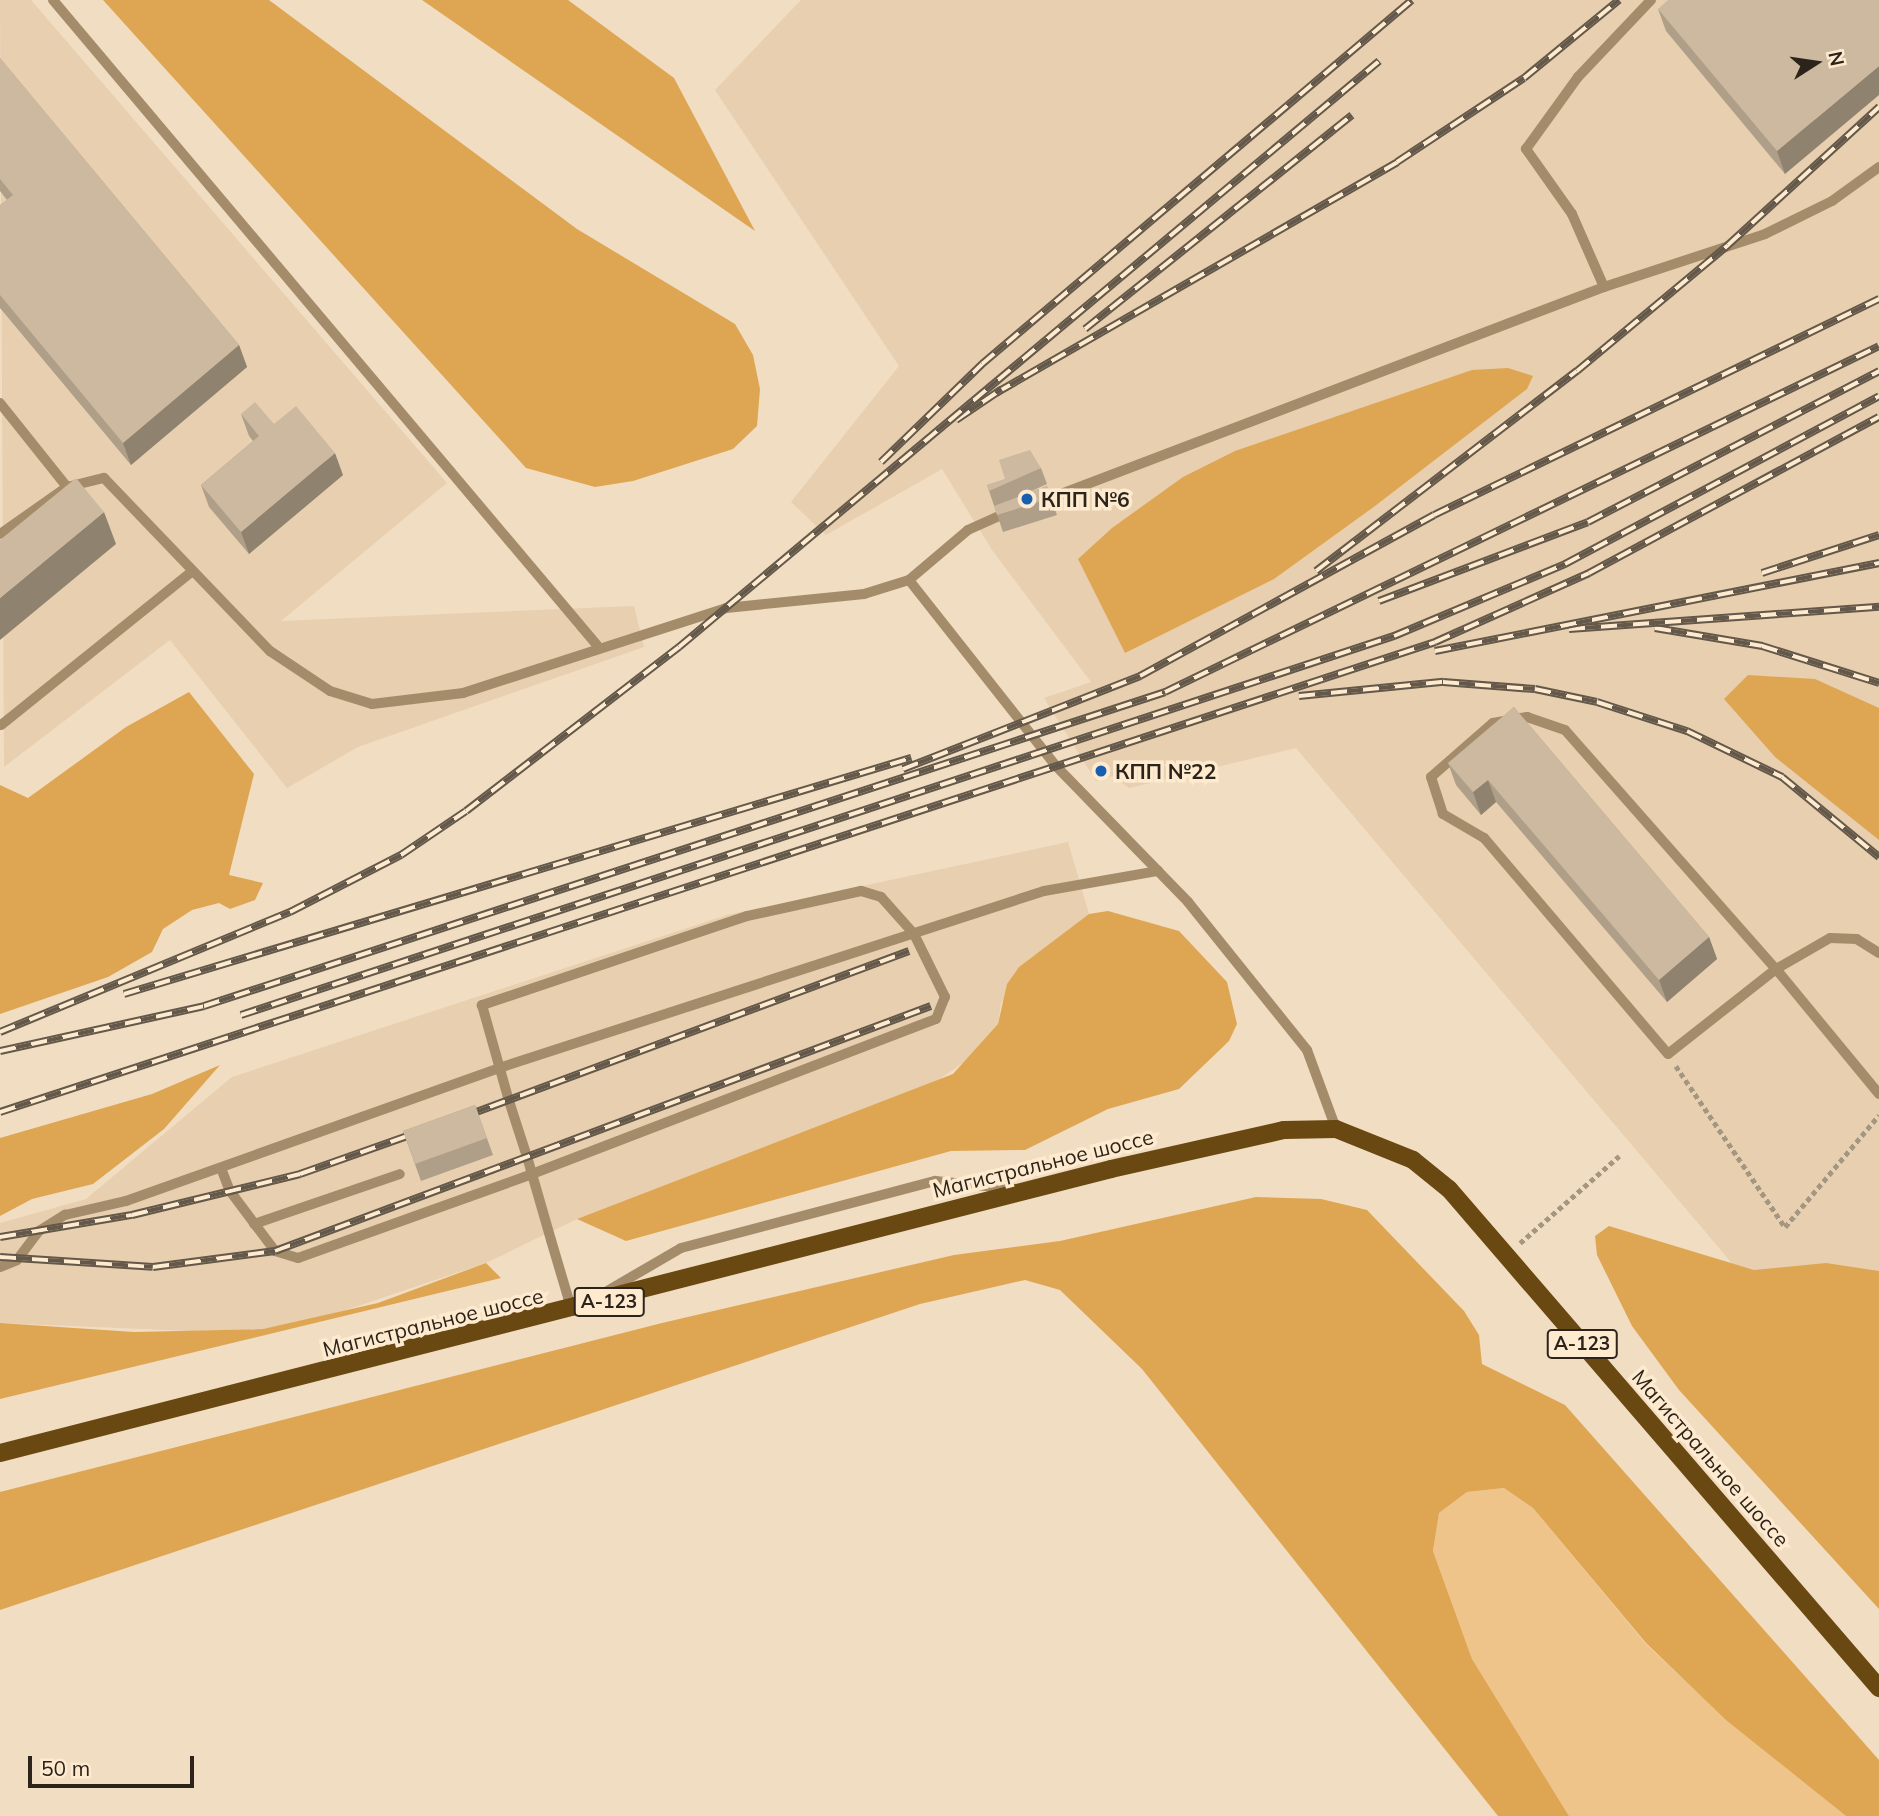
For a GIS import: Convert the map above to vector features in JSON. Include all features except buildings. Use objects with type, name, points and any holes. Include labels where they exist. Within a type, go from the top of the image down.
[{"type":"main road","name":"Магистральное шоссе","points":[[0,1453],[572,1311],[1027,1190],[1284,1130],[1336,1129],[1413,1160],[1449,1189],[1879,1688]]},
{"type":"lane","points":[[53,0],[597,645]]},
{"type":"lane","points":[[1604,287],[1572,215],[1526,149],[1578,77],[1651,0]]},
{"type":"lane","points":[[0,534],[67,487],[95,478],[113,482],[191,572],[270,651],[330,691],[372,704],[463,693],[597,645],[726,608],[864,594],[909,580],[982,522],[1604,287],[1778,228],[1879,167]]},
{"type":"lane","points":[[0,402],[67,487]]},
{"type":"lane","points":[[1,725],[191,572]]},
{"type":"lane","points":[[909,580],[1055,765],[1158,871],[1307,1049],[1336,1129]]},
{"type":"lane","points":[[1879,953],[1857,939],[1830,938],[1776,969],[1668,1054],[1484,838],[1443,814],[1435,800],[1431,777],[1493,723],[1527,717],[1565,730],[1776,969],[1879,1094]]},
{"type":"lane","points":[[0,1266],[17,1260],[49,1222],[221,1168],[499,1068],[1044,891],[1158,871]]},
{"type":"lane","points":[[221,1168],[254,1224],[281,1256],[298,1258],[532,1174],[936,1019],[945,997],[914,934],[881,897],[861,891],[673,940],[482,1004],[499,1068],[532,1174],[572,1311],[681,1248],[935,1181],[1027,1190]]},
{"type":"lane","points":[[254,1224],[400,1174]]},
{"type":"path","points":[[1668,1054],[1785,1227],[1879,1115]]},
{"type":"path","points":[[1506,1255],[1619,1156]]},
{"type":"shaded area","points":[[0,0],[31,0],[447,483],[281,621],[634,606],[644,647],[358,747],[287,788],[170,640],[4,767]]},
{"type":"shaded area","points":[[103,0],[269,0],[577,229],[735,324],[753,355],[760,389],[757,426],[733,449],[633,481],[595,487],[526,468]]},
{"type":"shaded area","points":[[422,0],[568,0],[674,78],[755,231]]},
{"type":"shaded area","points":[[801,0],[1879,0],[1879,1437],[1296,748],[1129,788],[1112,776],[1096,781],[1044,698],[1091,682],[992,550],[942,469],[826,535],[791,502],[899,366],[715,90]]},
{"type":"shaded area","points":[[1508,368],[1533,376],[1527,389],[1375,506],[1274,579],[1125,653],[1078,559],[1112,528],[1183,477],[1235,451],[1472,370]]},
{"type":"shaded area","points":[[1748,675],[1815,679],[1879,708],[1879,840],[1775,757],[1724,699]]},
{"type":"shaded area","points":[[189,692],[254,774],[229,875],[263,883],[255,900],[230,909],[219,903],[192,910],[163,929],[152,952],[108,977],[0,1014],[0,785],[28,798],[126,727]]},
{"type":"shaded area","points":[[1068,842],[1089,914],[1001,1003],[998,1024],[979,1052],[925,1089],[577,1219],[486,1263],[319,1319],[263,1329],[191,1331],[0,1323],[0,1223],[86,1199],[232,1077],[727,915]]},
{"type":"shaded area","points":[[1108,911],[1179,931],[1227,982],[1237,1024],[1229,1041],[1179,1089],[1108,1109],[1025,1150],[951,1151],[626,1241],[577,1219],[953,1074],[998,1024],[1007,984],[1019,967],[1089,914]]},
{"type":"shaded area","points":[[220,1065],[164,1129],[93,1184],[32,1199],[0,1216],[0,1138],[152,1094]]},
{"type":"shaded area","points":[[1256,1197],[1321,1199],[1367,1210],[1464,1311],[1479,1335],[1482,1364],[1565,1405],[1879,1760],[1879,1816],[1846,1816],[1726,1720],[1646,1643],[1533,1508],[1504,1488],[1467,1492],[1439,1513],[1433,1551],[1472,1659],[1569,1816],[1498,1816],[1142,1369],[1060,1290],[1025,1280],[920,1304],[0,1610],[0,1492],[662,1323],[954,1255],[1060,1241]]},
{"type":"shaded area","points":[[1609,1226],[1754,1270],[1826,1263],[1879,1271],[1879,1609],[1679,1390],[1632,1326],[1597,1255],[1595,1236]]},
{"type":"shaded area","points":[[486,1263],[501,1278],[0,1399],[0,1323],[134,1332],[263,1329],[378,1303]]},
{"type":"shaded area","points":[[1504,1488],[1533,1508],[1646,1644],[1727,1720],[1846,1816],[1569,1816],[1472,1659],[1433,1551],[1439,1513],[1467,1492]]},
{"type":"railway","points":[[881,462],[982,364],[1412,0]]},
{"type":"railway","points":[[996,393],[1397,162],[1524,78],[1619,0]]},
{"type":"railway","points":[[0,1032],[290,912],[401,855],[466,811],[679,647],[1379,61]]},
{"type":"railway","points":[[1316,571],[1577,371],[1728,245],[1879,107]]},
{"type":"railway","points":[[1085,329],[1352,115]]},
{"type":"railway","points":[[903,769],[1140,676],[1434,515],[1879,299]]},
{"type":"railway","points":[[0,1051],[204,1006],[1165,692],[1879,346]]},
{"type":"railway","points":[[1379,601],[1588,522],[1879,371]]},
{"type":"railway","points":[[956,420],[1002,389]]},
{"type":"railway","points":[[241,1015],[1394,636],[1565,564],[1879,396]]},
{"type":"railway","points":[[0,1112],[1435,642],[1589,573],[1879,417]]},
{"type":"railway","points":[[1762,573],[1879,535]]},
{"type":"railway","points":[[1435,651],[1879,563]]},
{"type":"railway","points":[[1569,629],[1879,607]]},
{"type":"railway","points":[[1655,628],[1762,646],[1879,683]]},
{"type":"railway","points":[[1299,696],[1443,682],[1535,689],[1597,702],[1687,731],[1782,777],[1879,857]]},
{"type":"railway","points":[[124,994],[911,758]]},
{"type":"railway","points":[[460,1118],[909,951]]},
{"type":"railway","points":[[0,1257],[153,1267],[275,1251],[931,1006]]},
{"type":"railway","points":[[0,1237],[132,1215],[300,1174],[424,1130]]},
{"type":"place","name":"КПП №6","points":[[1027,499]]},
{"type":"place","name":"КПП №22","points":[[1101,771]]}]
